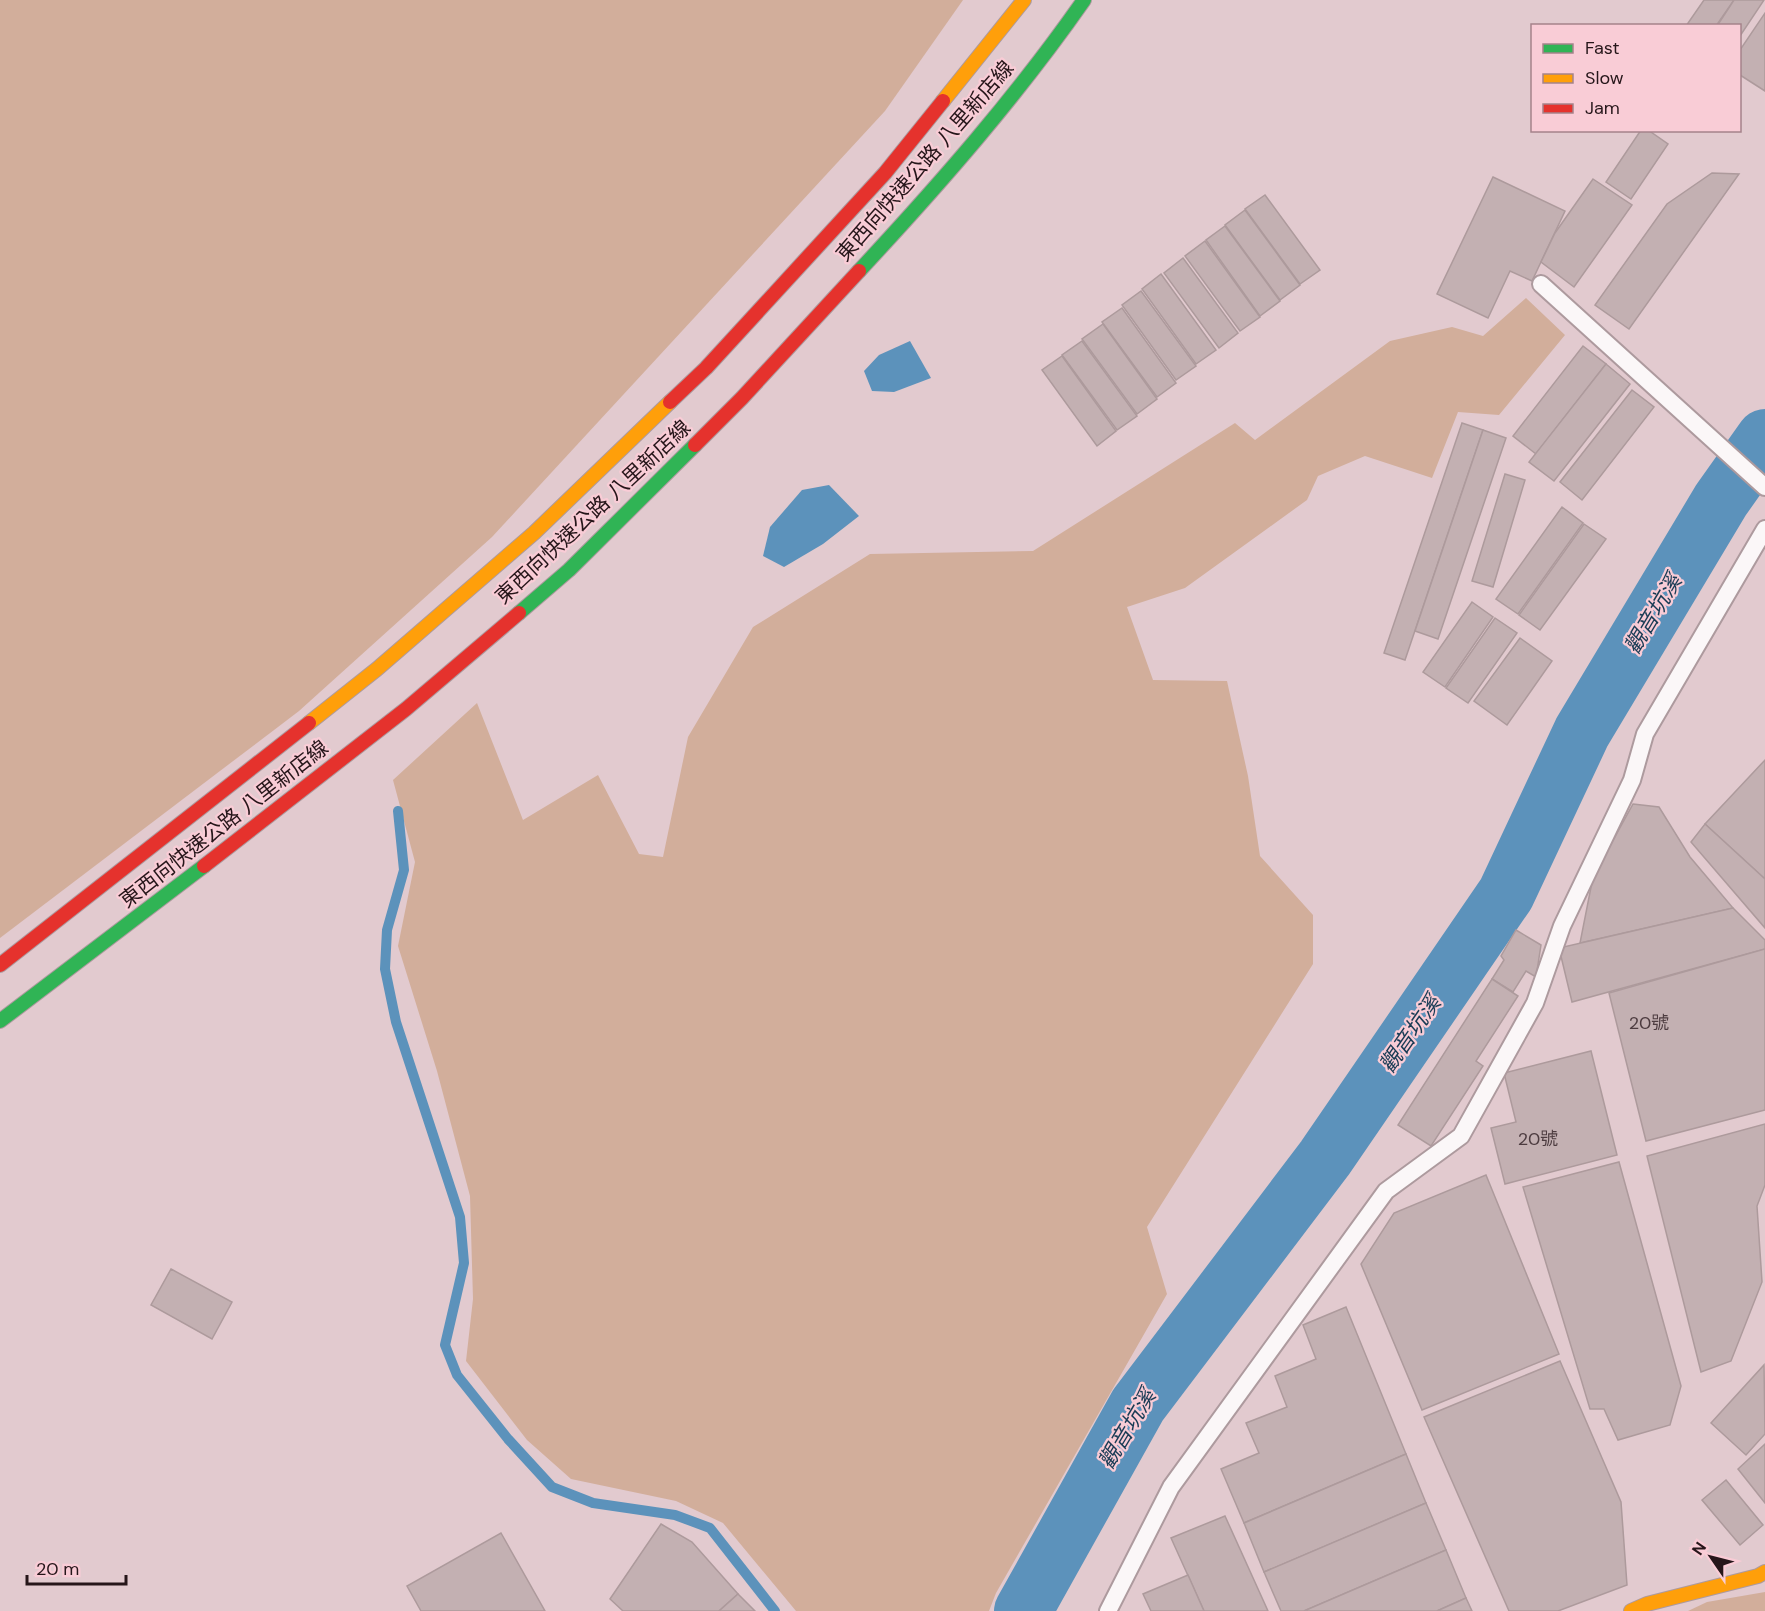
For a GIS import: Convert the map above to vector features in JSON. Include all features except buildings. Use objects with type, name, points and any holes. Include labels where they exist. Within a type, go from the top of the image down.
[{"type":"main road","name":"東西向快速公路 八里新店線","points":[[0,965],[215,799],[377,669],[534,533],[706,368],[885,172],[1024,0]]},
{"type":"main road","name":"東西向快速公路 八里新店線","points":[[0,1021],[252,830],[406,709],[569,570],[742,398],[925,200],[1056,40],[1084,0]]},
{"type":"main road","points":[[1631,1611],[1647,1604],[1758,1576],[1765,1572]]},
{"type":"lane","points":[[1542,284],[1765,487]]},
{"type":"lane","points":[[1108,1611],[1172,1487],[1386,1191],[1461,1136],[1535,1003],[1562,926],[1632,780],[1645,734],[1765,529]]},
{"type":"shaded area","points":[[0,0],[963,0],[885,111],[492,537],[299,711],[0,938]]},
{"type":"shaded area","points":[[1526,298],[1565,335],[1499,415],[1458,412],[1432,478],[1365,456],[1318,476],[1307,500],[1185,588],[1127,607],[1153,680],[1227,681],[1248,776],[1260,856],[1313,915],[1313,964],[1147,1227],[1167,1294],[996,1593],[989,1611],[796,1611],[723,1523],[676,1501],[571,1479],[527,1440],[466,1361],[473,1299],[470,1196],[437,1071],[398,946],[415,862],[393,780],[477,703],[523,820],[598,775],[639,854],[663,857],[688,737],[753,627],[870,554],[1033,551],[1235,423],[1255,440],[1390,341],[1452,327],[1483,336]]},
{"type":"shaded area","points":[[1765,1592],[1765,1611],[1688,1611],[1707,1602]]},
{"type":"water","points":[[910,341],[931,378],[894,392],[872,391],[864,371],[879,355]]},
{"type":"water","points":[[829,485],[859,516],[823,544],[784,567],[763,556],[770,527],[802,490]]},
{"type":"waterway","name":"觀音坑溪","points":[[1023,1611],[1138,1405],[1325,1158],[1506,894],[1582,732],[1721,500],[1765,438]]},
{"type":"waterway","points":[[398,811],[404,870],[387,930],[385,969],[396,1022],[460,1217],[464,1263],[445,1345],[457,1375],[508,1439],[552,1487],[593,1503],[675,1515],[710,1528],[775,1611]]},
{"type":"traffic: fast","points":[[859,271],[976,139],[1032,71],[1084,0]]},
{"type":"traffic: fast","points":[[519,613],[569,570],[695,445]]},
{"type":"traffic: fast","points":[[0,1021],[204,866]]},
{"type":"traffic: slow","points":[[943,101],[1024,0]]},
{"type":"traffic: slow","points":[[309,723],[377,669],[534,533],[670,402]]},
{"type":"traffic: slow","points":[[1631,1611],[1647,1604],[1758,1576],[1765,1572]]},
{"type":"traffic: jam","points":[[670,402],[706,368],[885,173],[943,101]]},
{"type":"traffic: jam","points":[[695,445],[742,398],[859,271]]},
{"type":"traffic: jam","points":[[204,866],[406,709],[519,613]]},
{"type":"traffic: jam","points":[[0,965],[309,723]]}]
